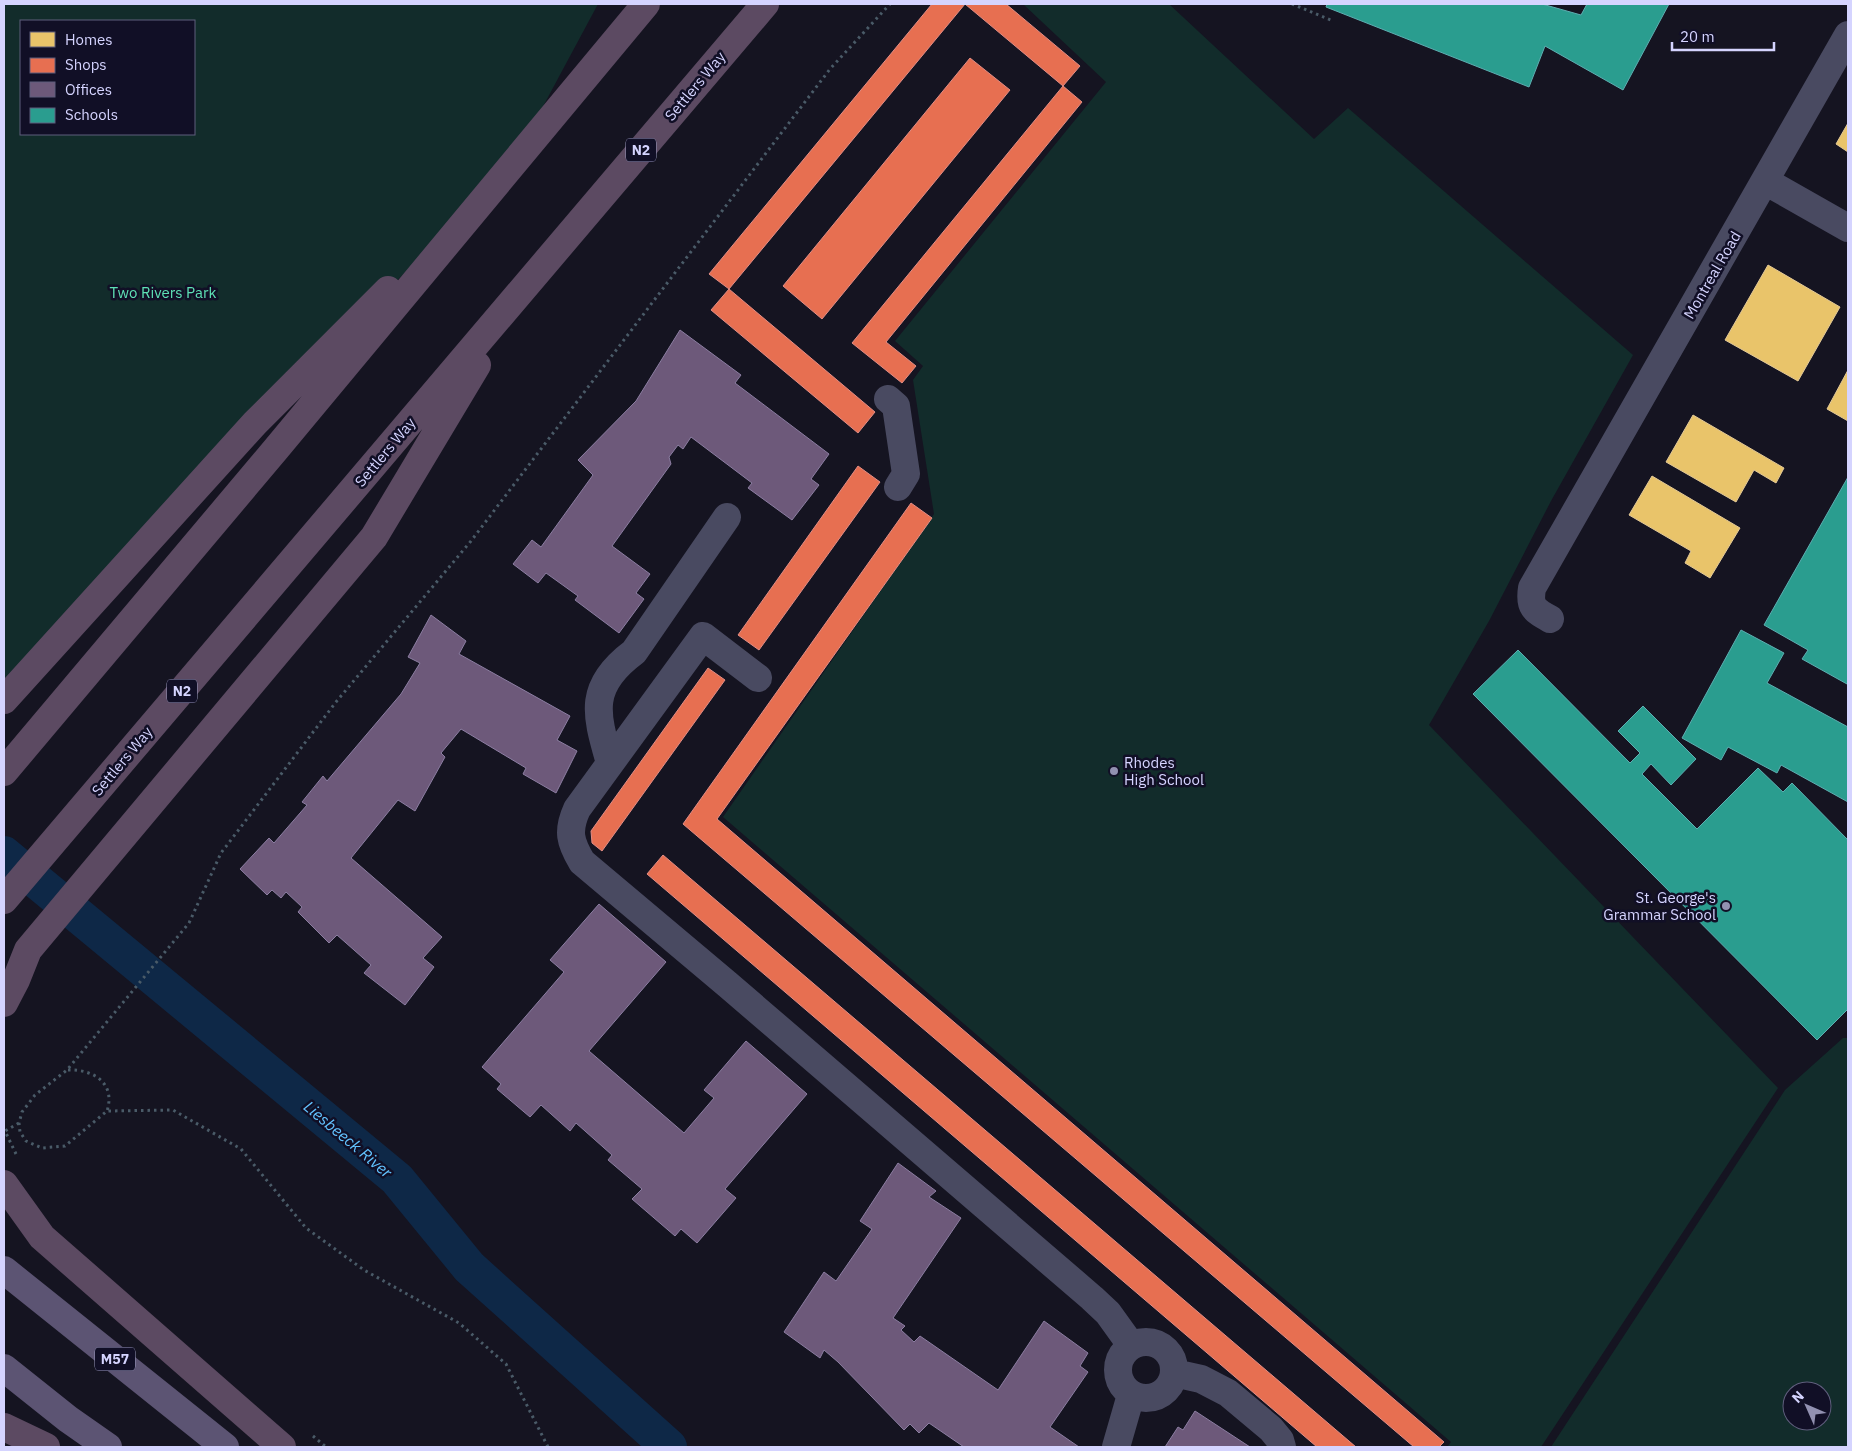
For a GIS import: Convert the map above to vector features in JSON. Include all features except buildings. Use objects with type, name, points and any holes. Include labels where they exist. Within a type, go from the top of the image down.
[{"type":"highway","points":[[4,772],[276,449],[646,4]]},
{"type":"highway","name":"Settlers Way","points":[[4,900],[765,4]]},
{"type":"highway","points":[[4,700],[255,423],[511,166]]},
{"type":"highway","points":[[4,966],[33,944],[374,536],[517,297]]},
{"type":"highway","points":[[4,1003],[33,944]]},
{"type":"highway","points":[[4,1184],[42,1237],[282,1447]]},
{"type":"highway","points":[[4,1427],[46,1447]]},
{"type":"main road","name":"M57","points":[[4,1270],[225,1447]]},
{"type":"main road","points":[[4,1368],[68,1419],[108,1447]]},
{"type":"street","name":"Montreal Road","points":[[1550,619],[1534,609],[1530,600],[1532,588],[1848,35]]},
{"type":"street","points":[[1765,181],[1848,228]]},
{"type":"street","points":[[888,399],[896,406],[906,474],[898,487]]},
{"type":"street","points":[[610,763],[600,731],[597,711],[605,683],[615,668],[634,652],[727,517]]},
{"type":"street","points":[[758,678],[703,636],[577,809],[570,835],[574,850],[582,862],[1092,1298],[1108,1313],[1131,1345]]},
{"type":"street","points":[[1141,1341],[1152,1342],[1162,1346],[1172,1358],[1174,1374],[1171,1384],[1163,1393],[1153,1398],[1142,1398],[1131,1395],[1122,1387],[1118,1376],[1118,1364],[1122,1353],[1131,1345],[1141,1341]]},
{"type":"street","points":[[1174,1374],[1201,1379],[1228,1393],[1271,1430],[1280,1440],[1282,1447]]},
{"type":"street","points":[[1116,1447],[1131,1395]]},
{"type":"path","points":[[67,1070],[82,1070],[98,1077],[106,1087],[111,1100],[107,1110],[65,1146],[42,1148],[26,1141],[20,1132],[19,1123],[22,1112],[35,1095],[67,1070],[189,924],[222,853],[336,702],[471,541],[830,69],[890,4]]},
{"type":"path","points":[[1292,4],[1333,21]]},
{"type":"path","points":[[107,1110],[173,1110],[241,1149],[306,1228],[364,1270],[460,1323],[506,1364],[548,1447]]},
{"type":"path","points":[[5,1131],[19,1123]]},
{"type":"green space","name":"Two Rivers Park","points":[[4,4],[598,4],[511,166],[255,423],[4,700]]},
{"type":"green space","name":"Rhodes High School","points":[[1023,4],[1169,4],[1314,139],[1348,108],[1633,355],[1551,501],[1489,621],[1429,725],[1778,1088],[1541,1447],[1447,1447],[1451,1442],[723,817],[934,514],[913,380],[923,366],[895,341],[1106,82]]},
{"type":"green space","points":[[1843,1038],[1848,1038],[1848,1447],[1551,1447],[1785,1090]]},
{"type":"waterway","name":"Liesbeeck River","points":[[4,854],[397,1179],[469,1267],[669,1447]]},
{"type":"place","name":"Rhodes High School","points":[[1114,771]]},
{"type":"place","name":"St. George's Grammar School","points":[[1726,906]]}]
